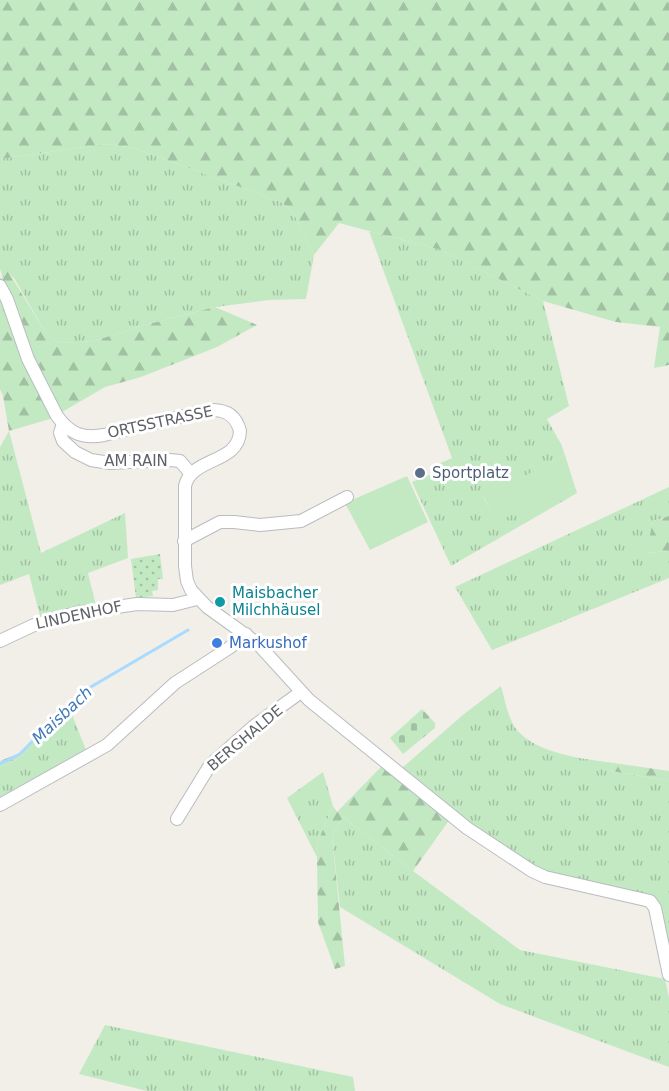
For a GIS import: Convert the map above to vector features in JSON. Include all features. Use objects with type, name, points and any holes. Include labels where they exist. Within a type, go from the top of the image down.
[{"type":"street","points":[[0,286],[7,299],[28,359],[60,420]]},
{"type":"street","name":"ORTSSTRASSE","points":[[60,420],[79,435],[90,437],[209,410],[220,410],[230,414],[236,420],[240,430],[237,444],[228,453],[191,474]]},
{"type":"street","name":"AM RAIN","points":[[60,420],[60,433],[63,441],[75,452],[92,460],[110,463],[180,461],[191,474]]},
{"type":"street","points":[[191,474],[185,486],[184,541],[187,581],[197,599],[246,634],[267,653],[301,692],[466,828],[537,874],[650,901],[655,908],[669,975]]},
{"type":"street","points":[[184,541],[220,522],[261,525],[301,521],[348,497]]},
{"type":"street","name":"LINDENHOF","points":[[0,641],[34,624],[76,613],[137,604],[173,605],[197,599]]},
{"type":"street","points":[[0,805],[107,745],[175,682],[229,648],[246,634]]},
{"type":"street","name":"BERGHALDE","points":[[177,819],[210,765],[254,726],[301,692]]},
{"type":"green space","points":[[0,0],[669,0],[669,365],[654,368],[660,327],[616,322],[543,301],[441,250],[339,223],[314,255],[293,212],[281,202],[134,148],[107,144],[0,159]]},
{"type":"green space","points":[[107,144],[134,148],[281,202],[293,212],[314,255],[306,299],[269,300],[215,307],[94,341],[58,343],[45,332],[14,278],[8,272],[3,278],[0,269],[0,159]]},
{"type":"green space","points":[[369,231],[441,250],[543,301],[569,406],[547,419],[565,455],[484,498],[496,521],[575,487],[577,493],[451,566],[412,482],[432,474],[431,467],[452,458]]},
{"type":"green space","points":[[8,271],[45,332],[58,343],[94,341],[215,307],[257,325],[217,347],[141,377],[105,387],[50,419],[9,431],[0,389],[0,278],[3,278]]},
{"type":"green space","points":[[9,431],[41,553],[125,513],[128,558],[88,573],[96,606],[41,620],[29,574],[0,585],[0,447]]},
{"type":"green space","points":[[565,455],[575,487],[496,522],[484,497]]},
{"type":"green space","points":[[407,476],[428,522],[370,550],[345,503]]},
{"type":"green space","points":[[669,487],[669,516],[653,521],[647,553],[669,551],[669,578],[492,650],[455,587]]},
{"type":"green space","points":[[669,516],[669,551],[646,553],[653,521]]},
{"type":"green space","points":[[160,554],[163,579],[158,579],[158,590],[152,591],[153,596],[136,598],[131,559]]},
{"type":"green space","points":[[501,686],[514,726],[537,745],[562,754],[614,763],[611,771],[669,781],[669,968],[653,898],[534,869],[466,823],[402,768],[464,714]]},
{"type":"green space","points":[[69,706],[71,712],[18,759],[0,767],[0,761],[20,753]]},
{"type":"green space","points":[[422,709],[435,723],[435,728],[403,754],[390,738]]},
{"type":"green space","points":[[71,712],[88,755],[0,801],[0,767],[18,759]]},
{"type":"green space","points":[[614,763],[669,771],[669,781],[611,771]]},
{"type":"green space","points":[[381,767],[450,819],[413,871],[343,817],[332,836],[345,966],[335,969],[318,922],[318,841],[333,806],[337,812]]},
{"type":"green space","points":[[323,772],[333,806],[318,841],[317,857],[287,798]]},
{"type":"green space","points":[[343,817],[520,950],[665,979],[669,998],[669,1067],[500,1004],[340,907],[332,836]]},
{"type":"green space","points":[[105,1025],[353,1077],[355,1091],[147,1091],[79,1074]]},
{"type":"waterway","name":"Maisbach","points":[[0,764],[20,754],[56,717],[89,688],[188,630]]},
{"type":"place","name":"Sportplatz","points":[[420,473]]},
{"type":"place","name":"Maisbacher Milchhäusel","points":[[220,602]]},
{"type":"place","name":"Markushof","points":[[217,643]]}]
